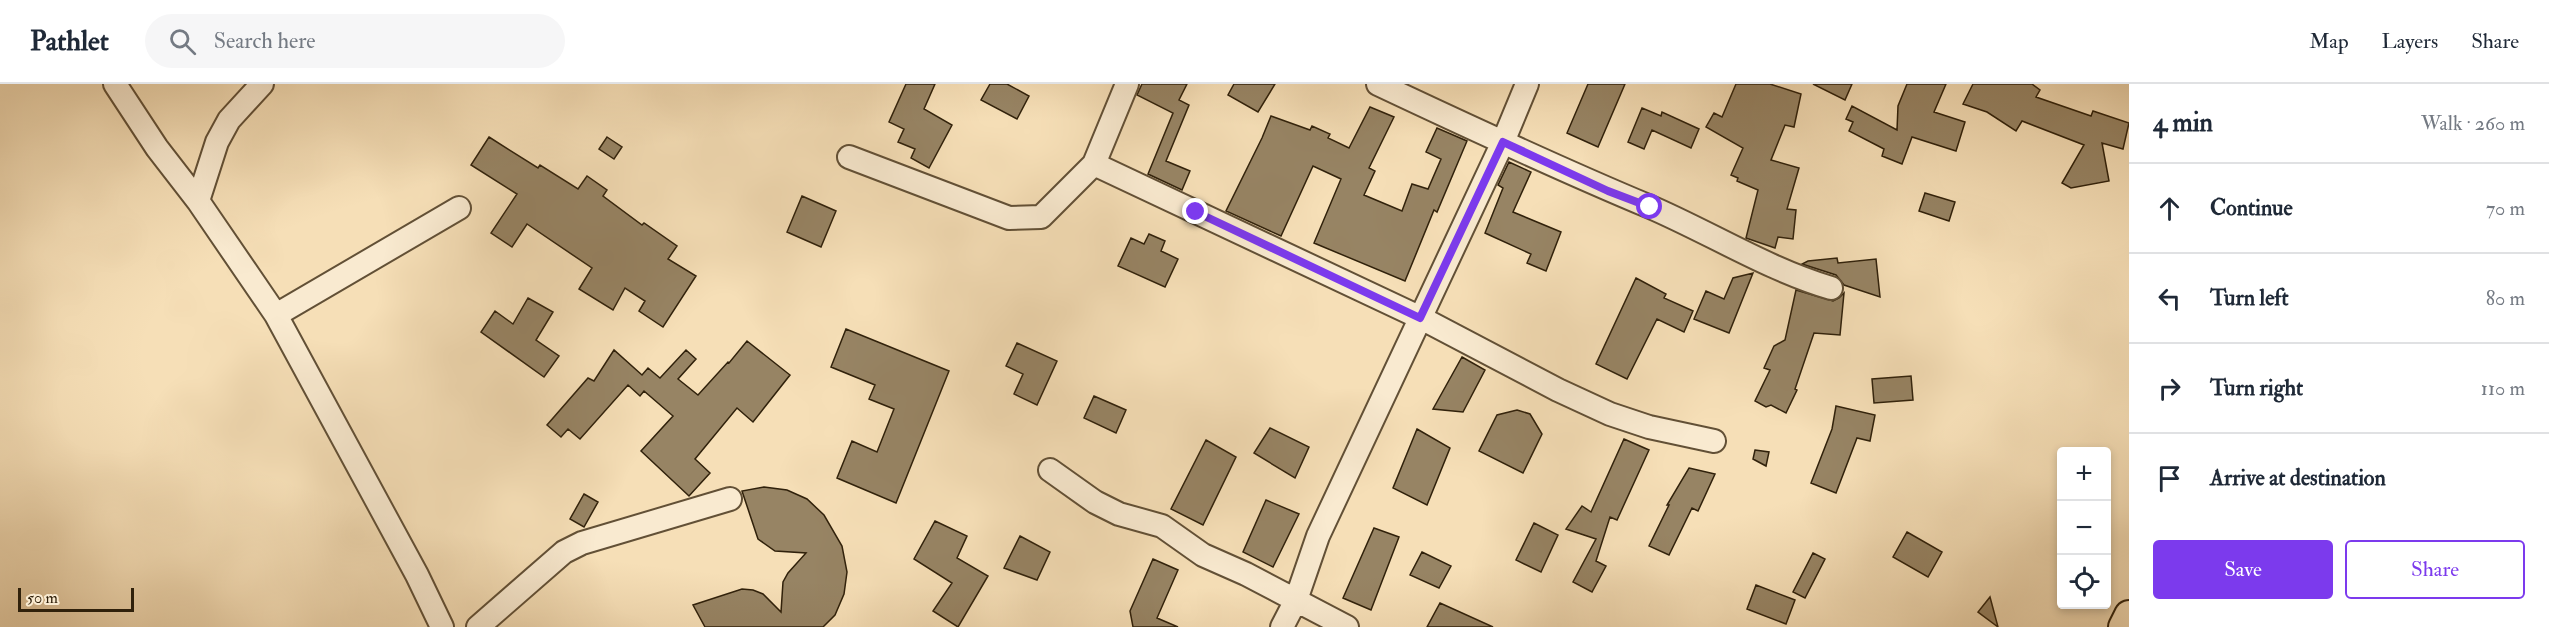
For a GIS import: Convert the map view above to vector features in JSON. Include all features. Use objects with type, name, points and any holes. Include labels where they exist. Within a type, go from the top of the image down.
[{"type":"main road","points":[[2123,627],[2129,615]]},
{"type":"street","points":[[115,84],[157,148],[198,201],[276,315],[417,575],[442,627]]},
{"type":"street","points":[[198,201],[217,142],[230,120],[262,84]]},
{"type":"street","points":[[849,157],[1009,218],[1041,217],[1094,164],[1127,84]]},
{"type":"street","points":[[1378,84],[1598,186],[1650,207],[1796,277],[1831,288]]},
{"type":"street","points":[[1282,627],[1296,600],[1318,536],[1503,142],[1527,84]]},
{"type":"street","points":[[1094,164],[1420,318],[1558,390],[1610,414],[1649,427],[1714,441]]},
{"type":"street","points":[[276,315],[459,208]]},
{"type":"street","points":[[1050,470],[1095,502],[1119,514],[1162,526],[1203,555],[1347,627]]},
{"type":"street","points":[[478,627],[564,552],[603,537],[730,499]]},
{"type":"building","points":[[906,84],[935,84],[924,109],[952,125],[929,168],[911,158],[915,149],[898,142],[904,129],[889,122]]},
{"type":"building","points":[[990,84],[1007,84],[1029,96],[1017,119],[981,100]]},
{"type":"building","points":[[1142,84],[1187,84],[1179,100],[1189,105],[1166,161],[1190,171],[1182,190],[1148,174],[1173,113],[1137,95]]},
{"type":"building","points":[[1234,84],[1275,84],[1258,112],[1228,95]]},
{"type":"building","points":[[1588,84],[1625,84],[1598,147],[1567,133]]},
{"type":"building","points":[[1736,84],[1770,84],[1801,94],[1794,127],[1785,125],[1771,160],[1799,168],[1787,209],[1796,210],[1793,239],[1778,237],[1775,248],[1746,238],[1758,190],[1737,181],[1738,178],[1731,175],[1743,148],[1706,127],[1714,113],[1722,117]]},
{"type":"building","points":[[1813,84],[1852,84],[1845,100]]},
{"type":"building","points":[[1907,84],[1946,84],[1934,112],[1965,122],[1956,151],[1912,137],[1902,164],[1882,156],[1884,149],[1849,131],[1853,122],[1846,119],[1852,106],[1897,130],[1898,106]]},
{"type":"building","points":[[1973,84],[2032,84],[2040,90],[2036,97],[2091,116],[2093,111],[2129,123],[2123,149],[2102,143],[2109,181],[2071,188],[2062,183],[2084,145],[2022,121],[2016,131],[1987,112],[1963,104]]},
{"type":"building","points":[[1370,107],[1394,117],[1369,168],[1375,171],[1364,195],[1402,211],[1412,184],[1428,189],[1441,159],[1426,152],[1437,128],[1467,141],[1437,212],[1434,210],[1405,281],[1314,243],[1341,179],[1313,166],[1281,236],[1226,211],[1271,116],[1310,130],[1312,126],[1330,134],[1328,138],[1349,148]]},
{"type":"building","points":[[1642,108],[1661,116],[1662,112],[1699,129],[1691,148],[1652,130],[1644,149],[1628,142]]},
{"type":"building","points":[[489,137],[538,168],[540,165],[578,189],[587,176],[607,190],[603,196],[642,225],[644,223],[677,246],[668,259],[696,276],[663,327],[639,311],[645,301],[625,288],[613,310],[579,289],[592,268],[527,224],[512,247],[491,233],[517,194],[471,165]]},
{"type":"building","points":[[607,137],[622,147],[614,159],[599,149]]},
{"type":"building","points":[[1509,162],[1531,172],[1513,212],[1561,232],[1546,271],[1527,263],[1531,254],[1485,233],[1503,188],[1498,185]]},
{"type":"building","points":[[1925,193],[1955,202],[1949,221],[1919,211]]},
{"type":"building","points":[[802,196],[836,211],[821,247],[787,232]]},
{"type":"building","points":[[1149,234],[1165,241],[1161,251],[1178,259],[1165,287],[1118,266],[1131,238],[1144,244]]},
{"type":"building","points":[[1837,258],[1838,263],[1876,259],[1880,297],[1844,285],[1836,275],[1802,264],[1808,261]]},
{"type":"building","points":[[1753,273],[1729,333],[1694,319],[1706,291],[1724,299],[1733,278]]},
{"type":"building","points":[[1636,278],[1666,294],[1664,298],[1693,311],[1684,332],[1657,319],[1627,379],[1596,364]]},
{"type":"building","points":[[1796,290],[1833,301],[1844,293],[1840,335],[1814,333],[1795,389],[1797,390],[1786,413],[1771,405],[1766,407],[1755,401],[1770,370],[1764,368],[1774,346],[1785,340]]},
{"type":"building","points":[[528,298],[553,312],[536,340],[559,356],[544,377],[481,332],[495,311],[513,324]]},
{"type":"building","points":[[846,329],[949,371],[896,503],[837,478],[852,441],[877,452],[894,409],[869,399],[875,385],[831,367]]},
{"type":"building","points":[[747,341],[790,375],[753,422],[737,408],[695,459],[710,473],[689,496],[641,451],[673,416],[644,391],[640,396],[628,385],[580,439],[568,429],[561,437],[547,425],[588,378],[594,381],[614,350],[642,375],[648,368],[660,378],[686,350],[696,359],[678,379],[698,395]]},
{"type":"building","points":[[1017,343],[1057,361],[1037,405],[1014,394],[1023,374],[1006,366]]},
{"type":"building","points":[[1462,357],[1485,370],[1463,412],[1433,409]]},
{"type":"building","points":[[1911,376],[1913,400],[1874,403],[1872,379]]},
{"type":"building","points":[[1094,396],[1126,410],[1116,433],[1084,418]]},
{"type":"building","points":[[1836,406],[1875,415],[1870,441],[1857,438],[1836,493],[1811,483],[1832,429]]},
{"type":"building","points":[[1517,410],[1530,414],[1542,434],[1523,473],[1479,451],[1497,415]]},
{"type":"building","points":[[1270,428],[1309,447],[1295,478],[1254,453]]},
{"type":"building","points":[[1417,429],[1450,448],[1427,505],[1393,488]]},
{"type":"building","points":[[1624,439],[1649,450],[1617,520],[1610,517],[1596,561],[1606,566],[1592,592],[1573,582],[1596,539],[1566,529],[1582,506],[1591,512]]},
{"type":"building","points":[[1206,440],[1236,457],[1203,525],[1171,509]]},
{"type":"building","points":[[1755,450],[1769,452],[1766,466],[1753,459]]},
{"type":"building","points":[[1689,468],[1715,474],[1698,511],[1692,508],[1669,555],[1649,546],[1669,505],[1667,505]]},
{"type":"building","points":[[764,487],[787,490],[807,499],[824,515],[842,546],[847,572],[844,594],[835,615],[823,627],[705,627],[693,605],[742,589],[763,594],[781,612],[783,582],[806,553],[775,551],[758,539],[742,491]]},
{"type":"building","points":[[584,494],[598,502],[584,527],[570,519]]},
{"type":"building","points":[[1266,500],[1299,514],[1273,567],[1243,552]]},
{"type":"building","points":[[935,521],[967,536],[957,558],[988,576],[958,627],[933,611],[952,583],[914,559]]},
{"type":"building","points":[[1534,523],[1558,535],[1541,572],[1516,560]]},
{"type":"building","points":[[1374,528],[1399,537],[1371,610],[1343,598]]},
{"type":"building","points":[[1907,532],[1942,552],[1928,577],[1893,557]]},
{"type":"building","points":[[1020,536],[1050,552],[1037,580],[1004,568]]},
{"type":"building","points":[[1422,552],[1451,566],[1439,588],[1410,575]]},
{"type":"building","points":[[1813,553],[1825,559],[1805,598],[1793,592]]},
{"type":"building","points":[[1153,559],[1178,570],[1157,618],[1178,627],[1133,627],[1130,611]]},
{"type":"building","points":[[1756,585],[1795,600],[1786,624],[1747,609]]},
{"type":"building","points":[[1990,597],[1998,627],[1978,612]]},
{"type":"building","points":[[1440,603],[1493,627],[1427,627]]},
{"type":"route","points":[[1196,212],[1420,318],[1503,142],[1608,191],[1650,207]]}]
